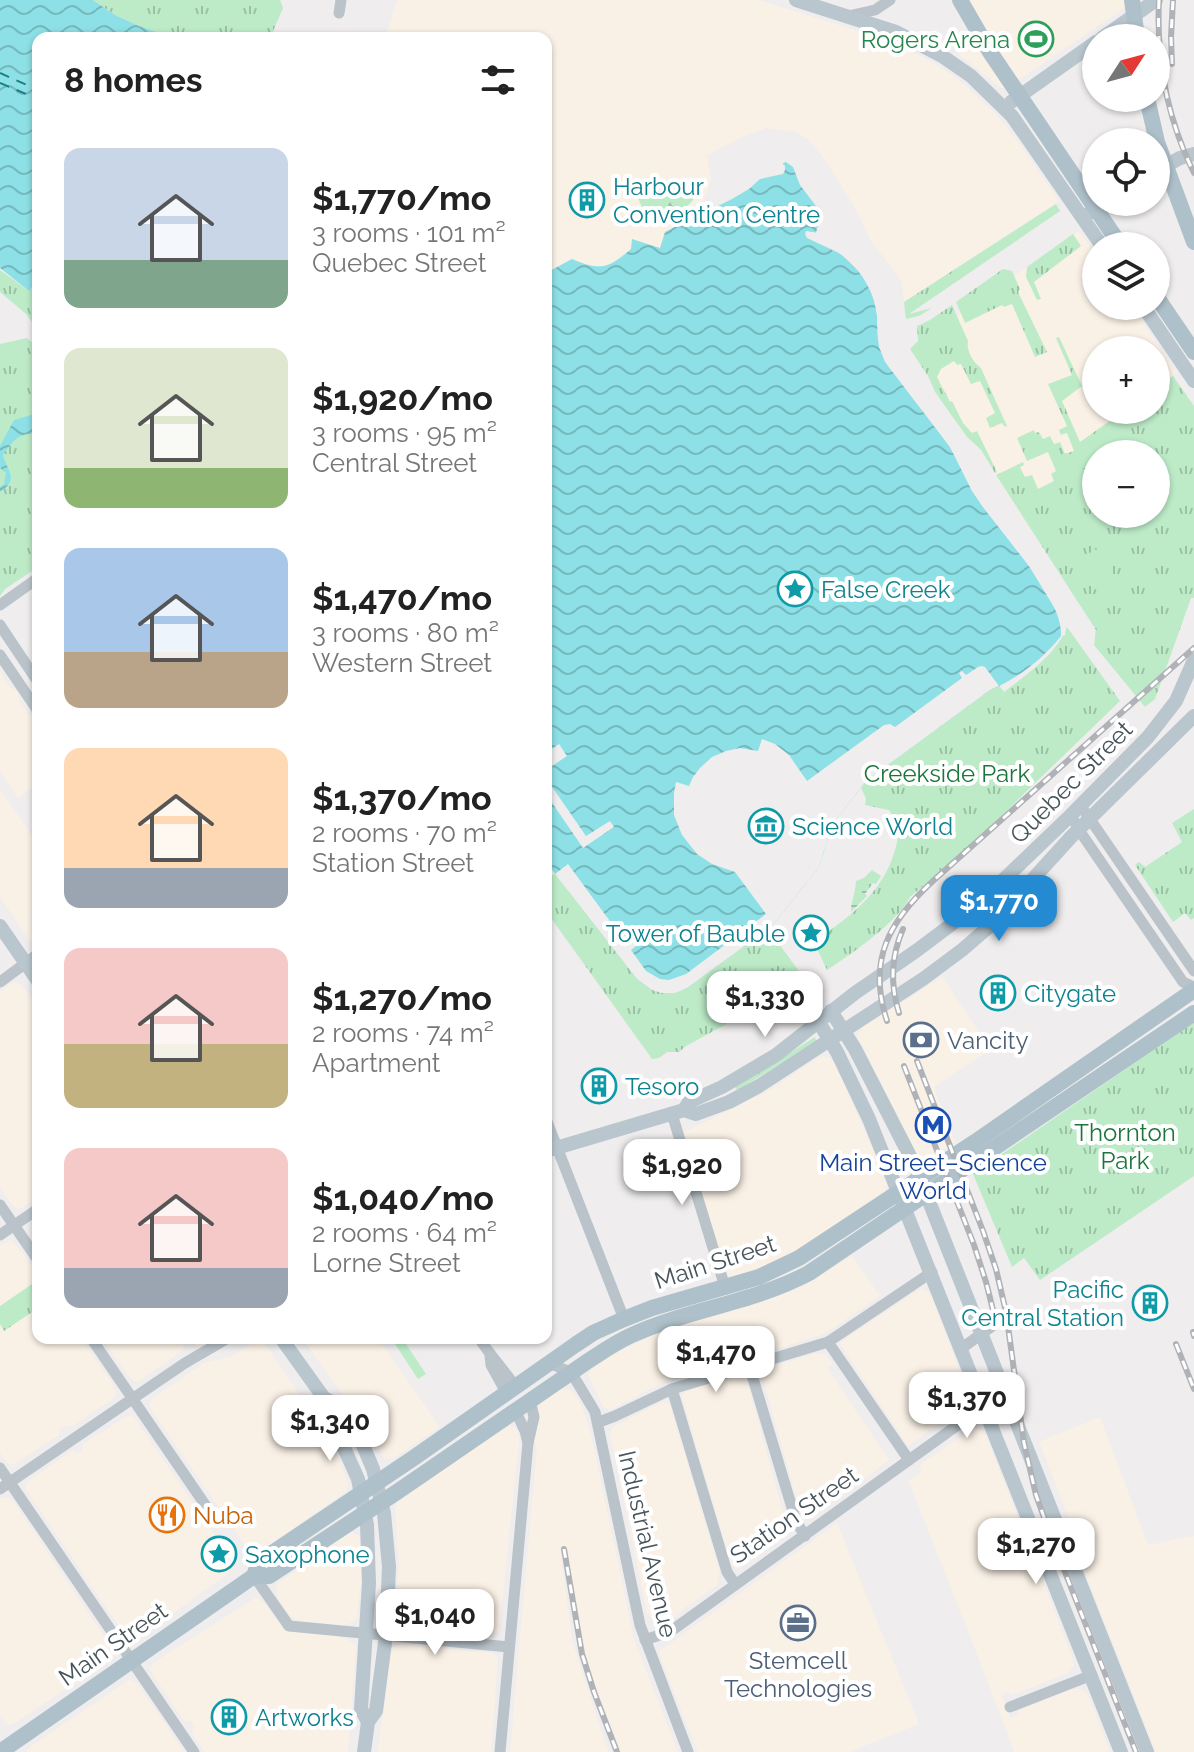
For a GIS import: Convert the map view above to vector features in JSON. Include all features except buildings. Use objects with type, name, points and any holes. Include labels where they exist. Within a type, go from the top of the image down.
[{"type":"main road","points":[[796,0],[896,32],[942,56],[971,76],[1004,107],[1092,232]]},
{"type":"main road","points":[[960,0],[998,64],[1112,232]]},
{"type":"main road","points":[[1132,0],[1135,24]]},
{"type":"main road","points":[[1122,24],[1156,0]]},
{"type":"main road","points":[[1004,107],[1082,52]]},
{"type":"main road","points":[[1150,112],[1157,142],[1194,242]]},
{"type":"main road","points":[[1170,163],[1194,154]]},
{"type":"main road","points":[[1170,317],[1194,352]]},
{"type":"main road","points":[[1153,320],[1194,381]]},
{"type":"main road","name":"Quebec Street","points":[[678,1112],[689,1102],[757,1068],[976,906],[1076,810],[1163,719],[1176,701],[1194,660]]},
{"type":"main road","name":"Quebec Street","points":[[552,1150],[678,1112],[696,1114],[737,1098],[923,979],[992,924],[1039,870],[1194,716]]},
{"type":"main road","points":[[0,926],[32,959]]},
{"type":"main road","name":"Main Street","points":[[254,1576],[259,1562],[593,1333],[652,1308],[759,1277],[787,1265],[920,1178],[1194,989]]},
{"type":"main road","points":[[831,1011],[894,1123],[920,1178],[1147,1752]]},
{"type":"main road","name":"Main Street","points":[[5,1746],[254,1576],[269,1576],[571,1372],[632,1335],[792,1282],[819,1267],[1194,1013]]},
{"type":"main road","points":[[818,1021],[869,1119],[1121,1752]]},
{"type":"main road","points":[[285,1344],[324,1398],[341,1407],[367,1453],[381,1502],[389,1551],[386,1635],[376,1711],[368,1722],[364,1752]]},
{"type":"main road","points":[[324,1398],[326,1417],[358,1479],[364,1513],[369,1557],[361,1709],[368,1722]]},
{"type":"street","points":[[339,13],[341,0]]},
{"type":"street","points":[[843,17],[875,10],[890,0]]},
{"type":"street","points":[[0,605],[32,582]]},
{"type":"street","points":[[0,625],[32,673]]},
{"type":"street","points":[[0,655],[32,702]]},
{"type":"street","points":[[1076,810],[1090,819],[1194,971]]},
{"type":"street","points":[[1076,810],[1079,830],[1183,982],[1194,989]]},
{"type":"street","points":[[0,982],[32,959]]},
{"type":"street","points":[[678,1112],[725,1287]]},
{"type":"street","points":[[552,1150],[624,1319]]},
{"type":"street","points":[[0,1205],[32,1251]]},
{"type":"street","points":[[0,1235],[32,1213]]},
{"type":"street","points":[[599,1422],[672,1389],[828,1342],[932,1272]]},
{"type":"street","points":[[962,1348],[995,1324]]},
{"type":"street","points":[[828,1342],[909,1460]]},
{"type":"street","points":[[95,1344],[206,1506]]},
{"type":"street","points":[[5,1485],[218,1344]]},
{"type":"street","points":[[483,1344],[497,1361],[511,1389]]},
{"type":"street","points":[[548,1363],[571,1372]]},
{"type":"street","points":[[749,1365],[796,1521],[805,1536]]},
{"type":"street","name":"Industrial Avenue","points":[[571,1372],[591,1402],[599,1422],[645,1640],[688,1752]]},
{"type":"street","points":[[672,1389],[727,1572],[735,1584]]},
{"type":"street","name":"Station Street","points":[[645,1640],[671,1631],[1005,1391]]},
{"type":"street","points":[[500,1752],[528,1443],[534,1417],[530,1400]]},
{"type":"street","points":[[515,1410],[528,1443]]},
{"type":"street","points":[[0,1468],[5,1485],[194,1752]]},
{"type":"street","points":[[254,1576],[289,1626],[509,1647]]},
{"type":"street","points":[[1010,1707],[1092,1675]]},
{"type":"shaded area","points":[[397,0],[759,0],[877,37],[939,66],[998,116],[1059,201],[904,302],[901,280],[871,241],[826,161],[809,140],[795,132],[767,128],[707,155],[711,180],[699,214],[665,232],[660,249],[631,249],[608,265],[591,267],[572,259],[552,270],[552,32],[387,32]]},
{"type":"shaded area","points":[[951,0],[1136,0],[1101,24],[1082,24],[1082,37],[1005,89],[956,52],[968,30]]},
{"type":"shaded area","points":[[1079,231],[1082,235],[1082,320],[1141,320],[1152,336],[1082,336],[1082,424],[1106,424],[1080,443],[1082,463],[1022,516],[981,451],[967,437],[935,392],[910,349]]},
{"type":"shaded area","points":[[1170,363],[1177,373],[1170,378]]},
{"type":"shaded area","points":[[0,667],[2,676],[17,691],[20,702],[32,716],[32,788],[18,798],[0,772]]},
{"type":"shaded area","points":[[0,789],[32,835],[32,942],[0,897]]},
{"type":"shaded area","points":[[942,977],[991,1049],[934,1087],[955,1142],[925,1161],[918,1156],[857,1036],[863,1027]]},
{"type":"shaded area","points":[[14,982],[22,985],[32,999],[32,1202],[20,1209],[12,1205],[0,1188],[0,991]]},
{"type":"shaded area","points":[[824,1056],[835,1064],[887,1187],[791,1255],[726,1280],[682,1133],[770,1090]]},
{"type":"shaded area","points":[[11,1240],[32,1266],[32,1344],[85,1344],[116,1394],[71,1427],[66,1425],[59,1430],[59,1435],[13,1465],[6,1462],[0,1453],[0,1245]]},
{"type":"shaded area","points":[[852,1256],[880,1296],[830,1330],[757,1355],[677,1375],[610,1410],[603,1406],[588,1375],[592,1368],[614,1354],[656,1333],[770,1299],[807,1284]]},
{"type":"shaded area","points":[[920,1289],[931,1295],[970,1398],[967,1404],[908,1446],[840,1344]]},
{"type":"shaded area","points":[[106,1344],[186,1344],[138,1382],[129,1377]]},
{"type":"shaded area","points":[[250,1344],[265,1344],[325,1433],[349,1485],[347,1491],[256,1554],[248,1550],[149,1403],[204,1363],[233,1356]]},
{"type":"shaded area","points":[[306,1344],[382,1344],[438,1428],[388,1459],[384,1458]]},
{"type":"shaded area","points":[[817,1353],[824,1354],[833,1363],[827,1368],[889,1460],[806,1519],[801,1515],[761,1372]]},
{"type":"shaded area","points":[[740,1375],[747,1381],[788,1531],[786,1536],[739,1569],[731,1565],[682,1396],[686,1391]]},
{"type":"shaded area","points":[[562,1388],[572,1391],[584,1412],[634,1640],[678,1752],[621,1752],[584,1650],[566,1548],[560,1547],[572,1640],[608,1752],[510,1752],[538,1409],[542,1402]]},
{"type":"shaded area","points":[[662,1402],[670,1405],[720,1573],[717,1585],[662,1622],[651,1619],[647,1613],[610,1433],[613,1427]]},
{"type":"shaded area","points":[[132,1416],[234,1563],[233,1570],[132,1641],[126,1637],[25,1488],[27,1482],[69,1453],[73,1451],[77,1454],[83,1444]]},
{"type":"shaded area","points":[[1100,1417],[1148,1545],[1194,1536],[1194,1752],[1156,1752],[1084,1570],[1089,1568],[1039,1442]]},
{"type":"shaded area","points":[[515,1427],[519,1440],[499,1632],[399,1627],[394,1620],[399,1564],[397,1501],[500,1429]]},
{"type":"shaded area","points":[[972,1429],[985,1433],[1074,1662],[1067,1673],[1014,1694],[1008,1691],[1001,1694],[1010,1718],[1018,1715],[1019,1710],[1073,1689],[1081,1689],[1088,1695],[1110,1752],[1014,1752],[909,1481],[921,1472],[920,1465]]},
{"type":"shaded area","points":[[0,1499],[12,1500],[114,1654],[111,1659],[8,1725],[0,1717]]},
{"type":"shaded area","points":[[837,1523],[919,1724],[849,1752],[698,1752],[660,1651]]},
{"type":"shaded area","points":[[353,1533],[361,1539],[357,1618],[343,1625],[292,1618],[278,1599],[277,1584]]},
{"type":"shaded area","points":[[255,1598],[266,1605],[284,1630],[332,1633],[356,1645],[348,1752],[205,1752],[192,1733],[194,1727],[190,1721],[184,1721],[152,1673],[153,1663]]},
{"type":"shaded area","points":[[400,1644],[492,1653],[498,1658],[491,1752],[378,1752],[390,1650]]},
{"type":"shaded area","points":[[131,1680],[137,1683],[184,1752],[27,1752],[30,1747]]},
{"type":"green space","points":[[93,0],[280,0],[283,8],[273,32],[157,32],[115,15]]},
{"type":"green space","points":[[660,179],[696,181],[695,197],[675,213],[650,218],[639,199],[639,185]]},
{"type":"green space","points":[[1056,204],[1060,211],[909,314],[932,308],[906,319],[904,302]]},
{"type":"green space","points":[[1073,234],[1081,246],[1034,282],[1041,299],[1037,300],[1026,277],[1027,267]]},
{"type":"green space","points":[[1003,269],[1012,271],[1020,289],[1018,292],[1047,352],[1035,357],[1012,304],[1002,305],[965,323],[956,302]]},
{"type":"green space","points":[[0,270],[29,291],[32,287],[32,322],[26,314],[0,292]]},
{"type":"green space","points":[[952,305],[968,341],[971,356],[981,368],[1007,426],[1002,423],[990,428],[986,418],[995,413],[980,381],[971,384],[961,364],[957,365],[954,361],[941,369],[937,377],[963,423],[972,433],[977,431],[995,473],[981,450],[967,437],[935,392],[910,349],[918,341],[917,326]]},
{"type":"green space","points":[[1059,337],[1082,386],[1062,401],[1080,442],[1082,441],[1082,528],[1170,528],[1170,440],[1083,440],[1105,424],[1170,424],[1170,378],[1173,376],[1194,406],[1194,598],[1191,598],[1155,699],[1145,707],[1094,645],[1096,630],[996,475],[1023,462],[1024,465],[1020,467],[1025,477],[1032,475],[1038,489],[1054,481],[1051,474],[1056,471],[1048,452],[1027,461],[1017,438],[1034,430],[1043,439],[1050,436],[1054,444],[1060,442],[1065,454],[1074,451],[1067,433],[1061,435],[1059,430],[1067,426],[1048,384],[1072,375],[1056,338]]},
{"type":"green space","points":[[27,338],[32,343],[32,571],[5,589],[0,596],[0,344]]},
{"type":"green space","points":[[1082,470],[1082,487],[1074,476]]},
{"type":"green space","points":[[1095,549],[1115,576],[1096,590],[1076,563]]},
{"type":"green space","name":"Creekside Park","points":[[1067,627],[1120,701],[968,848],[910,897],[885,927],[827,970],[814,942],[870,896],[886,873],[900,827],[889,810],[865,805],[866,799],[857,778],[985,667],[1004,692],[1048,655]]},
{"type":"green space","points":[[1194,809],[1194,918],[1191,920],[1185,913],[1173,922],[1135,865],[1139,862],[1145,867],[1182,842],[1172,823]]},
{"type":"green space","points":[[568,864],[760,918],[804,978],[780,985],[723,1026],[679,1052],[667,1052],[652,1059],[552,919],[552,876]]},
{"type":"green space","points":[[872,870],[881,876],[851,912],[856,881]]},
{"type":"green space","name":"Thornton Park","points":[[1194,1022],[1194,1176],[1040,1280],[1024,1258],[1012,1267],[973,1174]]},
{"type":"green space","points":[[815,1037],[816,1041],[738,1090],[735,1087]]},
{"type":"green space","points":[[32,1284],[32,1312],[4,1331],[0,1324],[0,1306]]},
{"type":"green space","points":[[395,1344],[406,1344],[426,1374],[418,1379]]},
{"type":"water","points":[[0,0],[93,0],[115,15],[157,32],[32,32],[32,287],[29,291],[0,268]]},
{"type":"water","name":"False Creek","points":[[783,163],[793,167],[800,185],[819,210],[815,236],[852,264],[867,284],[876,308],[879,345],[888,362],[948,444],[980,503],[1049,596],[1060,624],[1061,636],[1029,668],[990,690],[866,781],[832,825],[819,867],[772,926],[687,988],[660,992],[637,979],[552,870],[552,270],[572,259],[597,266],[610,264],[631,249],[632,239],[660,248],[665,232],[759,177],[783,169]]},
{"type":"water","points":[[32,415],[32,434],[18,438],[3,455],[11,479],[0,492],[6,473],[0,468],[0,446],[14,420]]},
{"type":"pier","points":[[780,161],[785,166],[783,174],[760,179],[749,189],[704,213],[699,209],[707,199],[757,174],[777,169]]},
{"type":"pier","points":[[806,231],[819,233],[820,237],[843,251],[864,271],[877,294],[883,346],[889,360],[953,445],[986,505],[1032,564],[1061,610],[1066,626],[1065,635],[1061,636],[1062,626],[1057,612],[1029,566],[972,491],[950,447],[885,362],[879,347],[873,295],[861,273],[841,254],[807,238]]},
{"type":"pier","points":[[982,666],[999,686],[866,781],[832,825],[819,867],[772,926],[687,988],[675,993],[662,993],[637,979],[555,874],[568,864],[626,943],[636,936],[641,942],[631,950],[646,971],[669,980],[686,974],[766,914],[735,872],[712,864],[697,854],[682,835],[674,815],[676,782],[689,786],[700,768],[712,757],[740,748],[758,751],[762,739],[789,755],[807,781],[884,725],[895,727],[962,678],[959,673],[962,671],[966,675]]},
{"type":"pier","points":[[559,744],[567,756],[552,766],[552,749]]},
{"type":"pier","points":[[552,787],[586,836],[610,821],[614,827],[583,848],[552,803]]},
{"type":"ferry route","points":[[0,73],[32,87]]},
{"type":"ferry route","points":[[0,83],[32,96]]},
{"type":"railway","points":[[1159,0],[1159,45],[1165,89],[1194,173]]},
{"type":"railway","points":[[1172,64],[1173,0]]},
{"type":"railway","points":[[887,1021],[881,999],[881,960],[894,927],[918,895],[1194,648]]},
{"type":"railway","points":[[899,1013],[893,970],[903,929]]},
{"type":"railway","points":[[917,1061],[996,1269],[1006,1312],[1024,1443],[1036,1495],[1136,1752]]},
{"type":"railway","points":[[904,1066],[974,1245],[996,1322]]},
{"type":"railway","points":[[1193,1332],[1194,1336]]},
{"type":"railway","points":[[1176,1344],[1194,1389]]},
{"type":"railway","points":[[564,1549],[582,1654],[617,1752]]},
{"type":"place","name":"Rogers Arena","points":[[1036,39]]},
{"type":"place","name":"Harbour Convention Centre","points":[[587,200]]},
{"type":"place","name":"False Creek","points":[[795,589]]},
{"type":"place","name":"Science World","points":[[766,826]]},
{"type":"place","name":"Tower of Bauble","points":[[811,933]]},
{"type":"place","name":"Citygate","points":[[998,993]]},
{"type":"place","name":"Vancity","points":[[921,1040]]},
{"type":"place","name":"Tesoro","points":[[599,1086]]},
{"type":"place","name":"Main Street–Science World","points":[[933,1125]]},
{"type":"place","name":"Pacific Central Station","points":[[1150,1303]]},
{"type":"place","name":"Nuba","points":[[167,1515]]},
{"type":"place","name":"Saxophone","points":[[219,1554]]},
{"type":"place","name":"Stemcell Technologies","points":[[798,1623]]},
{"type":"place","name":"Artworks","points":[[229,1717]]}]
